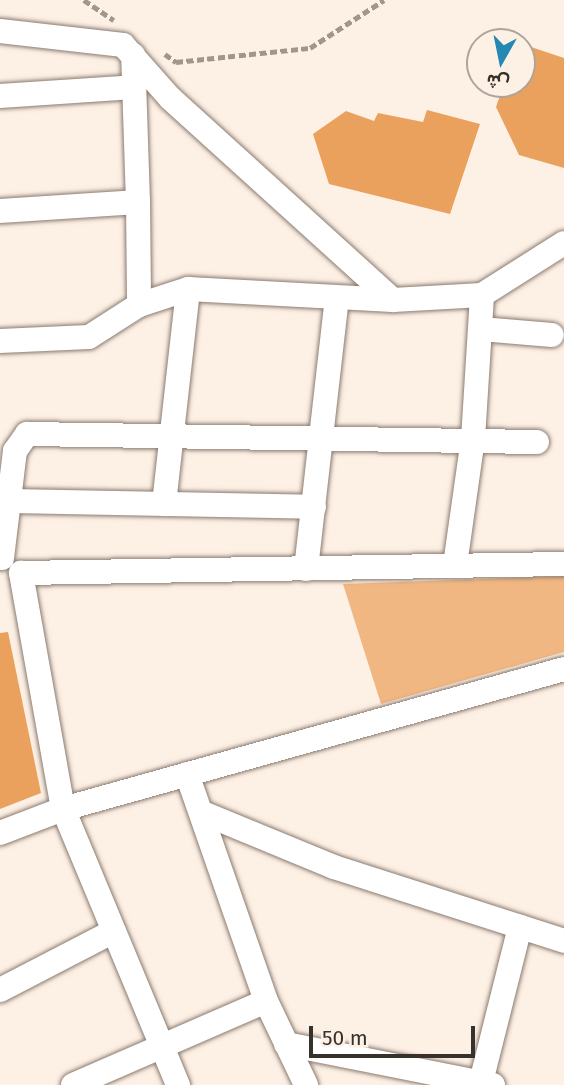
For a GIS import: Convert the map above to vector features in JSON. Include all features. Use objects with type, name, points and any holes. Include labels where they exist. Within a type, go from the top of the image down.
[{"type":"street","points":[[0,31],[114,41],[144,52],[170,97],[393,300]]},
{"type":"street","points":[[139,305],[134,87],[144,52]]},
{"type":"street","points":[[0,96],[134,87]]},
{"type":"street","points":[[0,211],[138,202]]},
{"type":"street","points":[[0,341],[89,337],[139,305],[188,289],[337,299],[393,300],[482,296],[564,243]]},
{"type":"street","points":[[164,504],[188,289]]},
{"type":"street","points":[[455,565],[473,439],[482,296]]},
{"type":"street","points":[[306,569],[337,299]]},
{"type":"street","points":[[481,329],[552,335]]},
{"type":"street","points":[[178,1085],[63,809],[8,562],[9,501],[15,451],[27,434],[170,434],[322,440],[473,439],[537,442]]},
{"type":"street","points":[[9,501],[314,507]]},
{"type":"street","points":[[8,562],[306,569],[564,564]]},
{"type":"street","points":[[0,833],[63,809],[564,669]]},
{"type":"street","points":[[187,774],[203,813],[266,1001],[306,1085]]},
{"type":"street","points":[[203,813],[334,867],[564,941]]},
{"type":"street","points":[[286,1044],[487,1084],[520,927]]},
{"type":"street","points":[[0,990],[114,932]]},
{"type":"street","points":[[73,1085],[266,1001]]},
{"type":"path","points":[[84,0],[124,27]]},
{"type":"path","points":[[144,52],[176,62],[310,48],[384,0]]},
{"type":"shaded area","points":[[564,576],[564,652],[381,704],[343,584]]},
{"type":"building","points":[[536,49],[564,58],[564,168],[519,155],[496,107],[499,98],[536,98]]},
{"type":"building","points":[[427,110],[480,124],[450,214],[329,184],[313,134],[346,111],[374,121],[378,113],[423,122]]},
{"type":"building","points":[[8,632],[41,793],[0,809],[0,633]]}]
